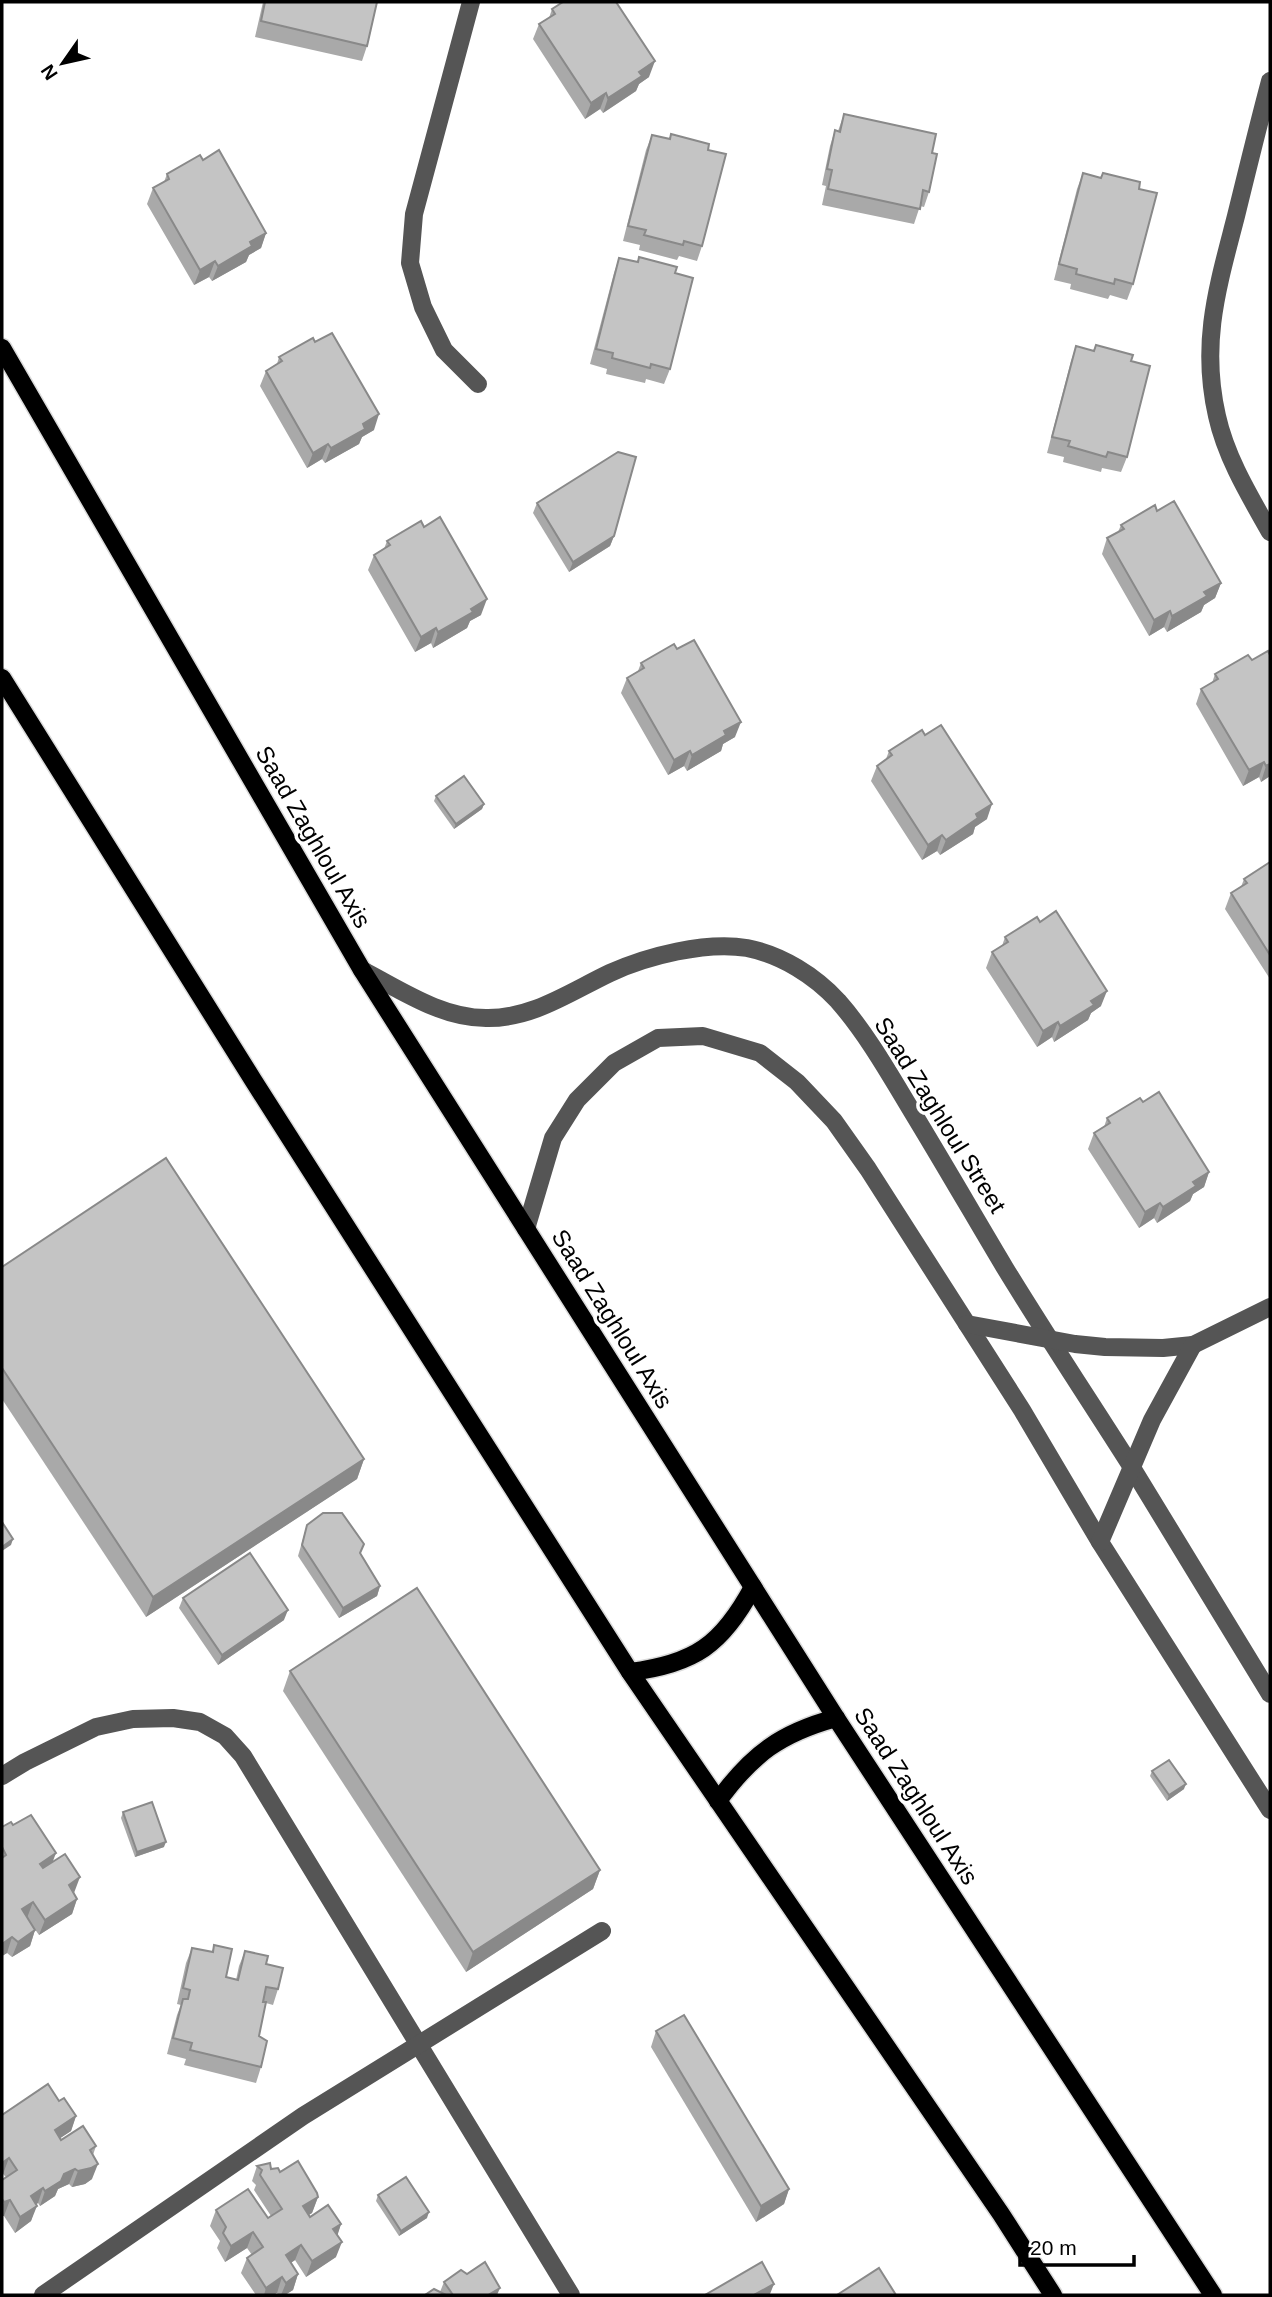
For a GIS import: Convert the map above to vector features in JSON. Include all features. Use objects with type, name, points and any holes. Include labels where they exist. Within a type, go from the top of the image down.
[{"type":"main road","name":"Saad Zaghloul Axis","points":[[2,348],[362,970],[836,1718],[1213,2295]]},
{"type":"main road","points":[[2,678],[253,1080],[630,1672],[993,2202],[1053,2295]]},
{"type":"main road","points":[[630,1672],[662,1668],[691,1657],[717,1639],[738,1615],[752,1587]]},
{"type":"main road","points":[[718,1801],[736,1776],[764,1749],[780,1738],[836,1718]]},
{"type":"street","points":[[471,2],[414,214],[410,262],[423,307],[444,350],[478,384]]},
{"type":"street","points":[[1270,81],[1219,281],[1209,349],[1215,406],[1228,451],[1270,532]]},
{"type":"street","name":"Saad Zaghloul Street","points":[[362,970],[432,1006],[458,1015],[484,1018],[511,1017],[537,1010],[613,972],[663,955],[710,947],[747,948],[784,961],[816,979],[840,1003],[865,1038],[1270,1695]]},
{"type":"street","points":[[526,1229],[553,1138],[577,1100],[614,1063],[658,1038],[703,1036],[760,1053],[797,1082],[834,1121],[869,1169],[1270,1810]]},
{"type":"street","points":[[967,1324],[1050,1339],[1134,1349],[1192,1345],[1270,1307]]},
{"type":"street","points":[[1100,1542],[1152,1420],[1192,1345]]},
{"type":"street","points":[[2,1776],[96,1727],[133,1718],[173,1718],[200,1722],[225,1736],[243,1756],[571,2295]]},
{"type":"street","points":[[43,2295],[65,2289],[303,2116],[602,1931]]},
{"type":"building","points":[[265,2],[377,2],[367,46],[261,21]]},
{"type":"building","points":[[563,2],[616,2],[655,61],[639,72],[642,76],[608,98],[606,93],[591,103],[539,24],[555,14],[552,9]]},
{"type":"building","points":[[844,114],[936,134],[932,153],[937,154],[929,192],[923,190],[920,209],[828,189],[832,170],[827,169],[835,130],[840,132]]},
{"type":"building","points":[[671,134],[709,144],[708,150],[726,154],[702,246],[684,241],[683,245],[644,235],[646,230],[628,226],[652,135],[670,139]]},
{"type":"building","points":[[219,150],[266,233],[250,242],[252,246],[218,266],[215,261],[200,270],[153,188],[169,179],[167,174],[200,155],[203,160]]},
{"type":"building","points":[[1083,173],[1101,178],[1103,173],[1140,182],[1139,189],[1157,193],[1133,284],[1115,279],[1114,284],[1076,274],[1077,269],[1059,264]]},
{"type":"building","points":[[639,257],[677,267],[675,273],[693,278],[670,369],[651,364],[650,368],[612,358],[613,353],[596,349],[619,258],[638,262]]},
{"type":"building","points":[[332,333],[379,414],[363,424],[365,429],[331,448],[328,444],[313,453],[266,371],[282,361],[279,357],[313,338],[315,342]]},
{"type":"building","points":[[1096,345],[1133,355],[1131,361],[1150,366],[1127,457],[1108,452],[1106,457],[1068,446],[1070,441],[1052,437],[1076,346],[1094,351]]},
{"type":"building","points":[[618,452],[636,457],[614,536],[573,562],[537,503]]},
{"type":"building","points":[[1174,501],[1221,583],[1204,592],[1207,596],[1172,616],[1170,611],[1154,620],[1107,538],[1124,529],[1121,525],[1155,505],[1157,511]]},
{"type":"building","points":[[440,517],[487,599],[471,609],[473,612],[438,632],[436,628],[421,637],[374,555],[390,545],[387,541],[421,521],[424,527]]},
{"type":"building","points":[[694,640],[741,722],[724,731],[726,735],[692,755],[690,751],[674,760],[627,678],[644,668],[641,663],[674,644],[677,649]]},
{"type":"building","points":[[1268,651],[1270,764],[1266,766],[1264,762],[1249,770],[1201,689],[1218,679],[1215,674],[1248,655],[1252,660]]},
{"type":"building","points":[[941,725],[992,804],[976,814],[978,818],[946,840],[942,835],[928,845],[877,766],[892,755],[889,751],[922,730],[925,735]]},
{"type":"building","points":[[464,776],[484,804],[456,824],[436,796]]},
{"type":"building","points":[[1270,862],[1270,955],[1231,893],[1247,883],[1244,879]]},
{"type":"building","points":[[1056,911],[1107,991],[1091,1001],[1094,1005],[1060,1026],[1058,1022],[1043,1031],[992,952],[1008,942],[1005,937],[1037,917],[1040,922]]},
{"type":"building","points":[[1159,1092],[1209,1172],[1193,1182],[1196,1186],[1163,1207],[1160,1203],[1145,1212],[1094,1133],[1110,1123],[1107,1118],[1140,1098],[1143,1102]]},
{"type":"building","points":[[166,1158],[364,1459],[153,1597],[2,1368],[2,1267]]},
{"type":"building","points":[[323,1513],[342,1513],[364,1544],[360,1553],[380,1586],[343,1608],[302,1545],[307,1525]]},
{"type":"building","points":[[2,1522],[13,1539],[2,1547]]},
{"type":"building","points":[[250,1553],[288,1610],[222,1655],[183,1598]]},
{"type":"building","points":[[417,1588],[600,1870],[473,1952],[290,1671]]},
{"type":"building","points":[[1169,1760],[1186,1784],[1169,1795],[1152,1771]]},
{"type":"building","points":[[152,1802],[166,1842],[137,1852],[123,1812]]},
{"type":"building","points":[[31,1815],[56,1853],[40,1864],[43,1868],[65,1854],[80,1877],[69,1885],[77,1899],[45,1920],[33,1902],[22,1909],[35,1930],[18,1942],[12,1937],[2,1944],[2,1858],[6,1855],[2,1847],[2,1827],[11,1822],[13,1825]]},
{"type":"building","points":[[214,1945],[232,1949],[226,1977],[238,1980],[245,1951],[268,1956],[266,1964],[283,1968],[278,1989],[266,1987],[263,2002],[266,2002],[259,2036],[267,2041],[261,2067],[190,2050],[192,2043],[173,2038],[183,1999],[188,1999],[190,1990],[183,1988],[192,1948],[213,1952]]},
{"type":"building","points":[[684,2015],[789,2189],[761,2206],[656,2031]]},
{"type":"building","points":[[48,2084],[59,2101],[64,2098],[76,2116],[55,2130],[61,2140],[83,2126],[96,2146],[90,2150],[98,2164],[64,2174],[61,2181],[31,2196],[37,2206],[20,2217],[10,2200],[4,2202],[2,2199],[2,2180],[17,2170],[9,2158],[2,2163],[2,2115]]},
{"type":"building","points":[[298,2161],[318,2197],[303,2206],[310,2217],[328,2205],[341,2224],[333,2229],[342,2242],[312,2261],[301,2245],[286,2255],[298,2274],[286,2283],[282,2277],[266,2288],[247,2258],[263,2247],[253,2232],[231,2246],[223,2233],[226,2227],[216,2210],[248,2189],[268,2218],[282,2209],[260,2175],[262,2170],[257,2166],[270,2163],[271,2169],[278,2168],[280,2172]]},
{"type":"building","points":[[406,2177],[429,2212],[401,2231],[378,2195]]},
{"type":"building","points":[[485,2262],[500,2288],[491,2295],[453,2295],[444,2282],[461,2270],[467,2274]]},
{"type":"building","points":[[762,2262],[774,2284],[754,2295],[705,2295]]},
{"type":"building","points":[[879,2268],[896,2295],[837,2295]]},
{"type":"building","points":[[434,2289],[446,2295],[425,2295]]}]
